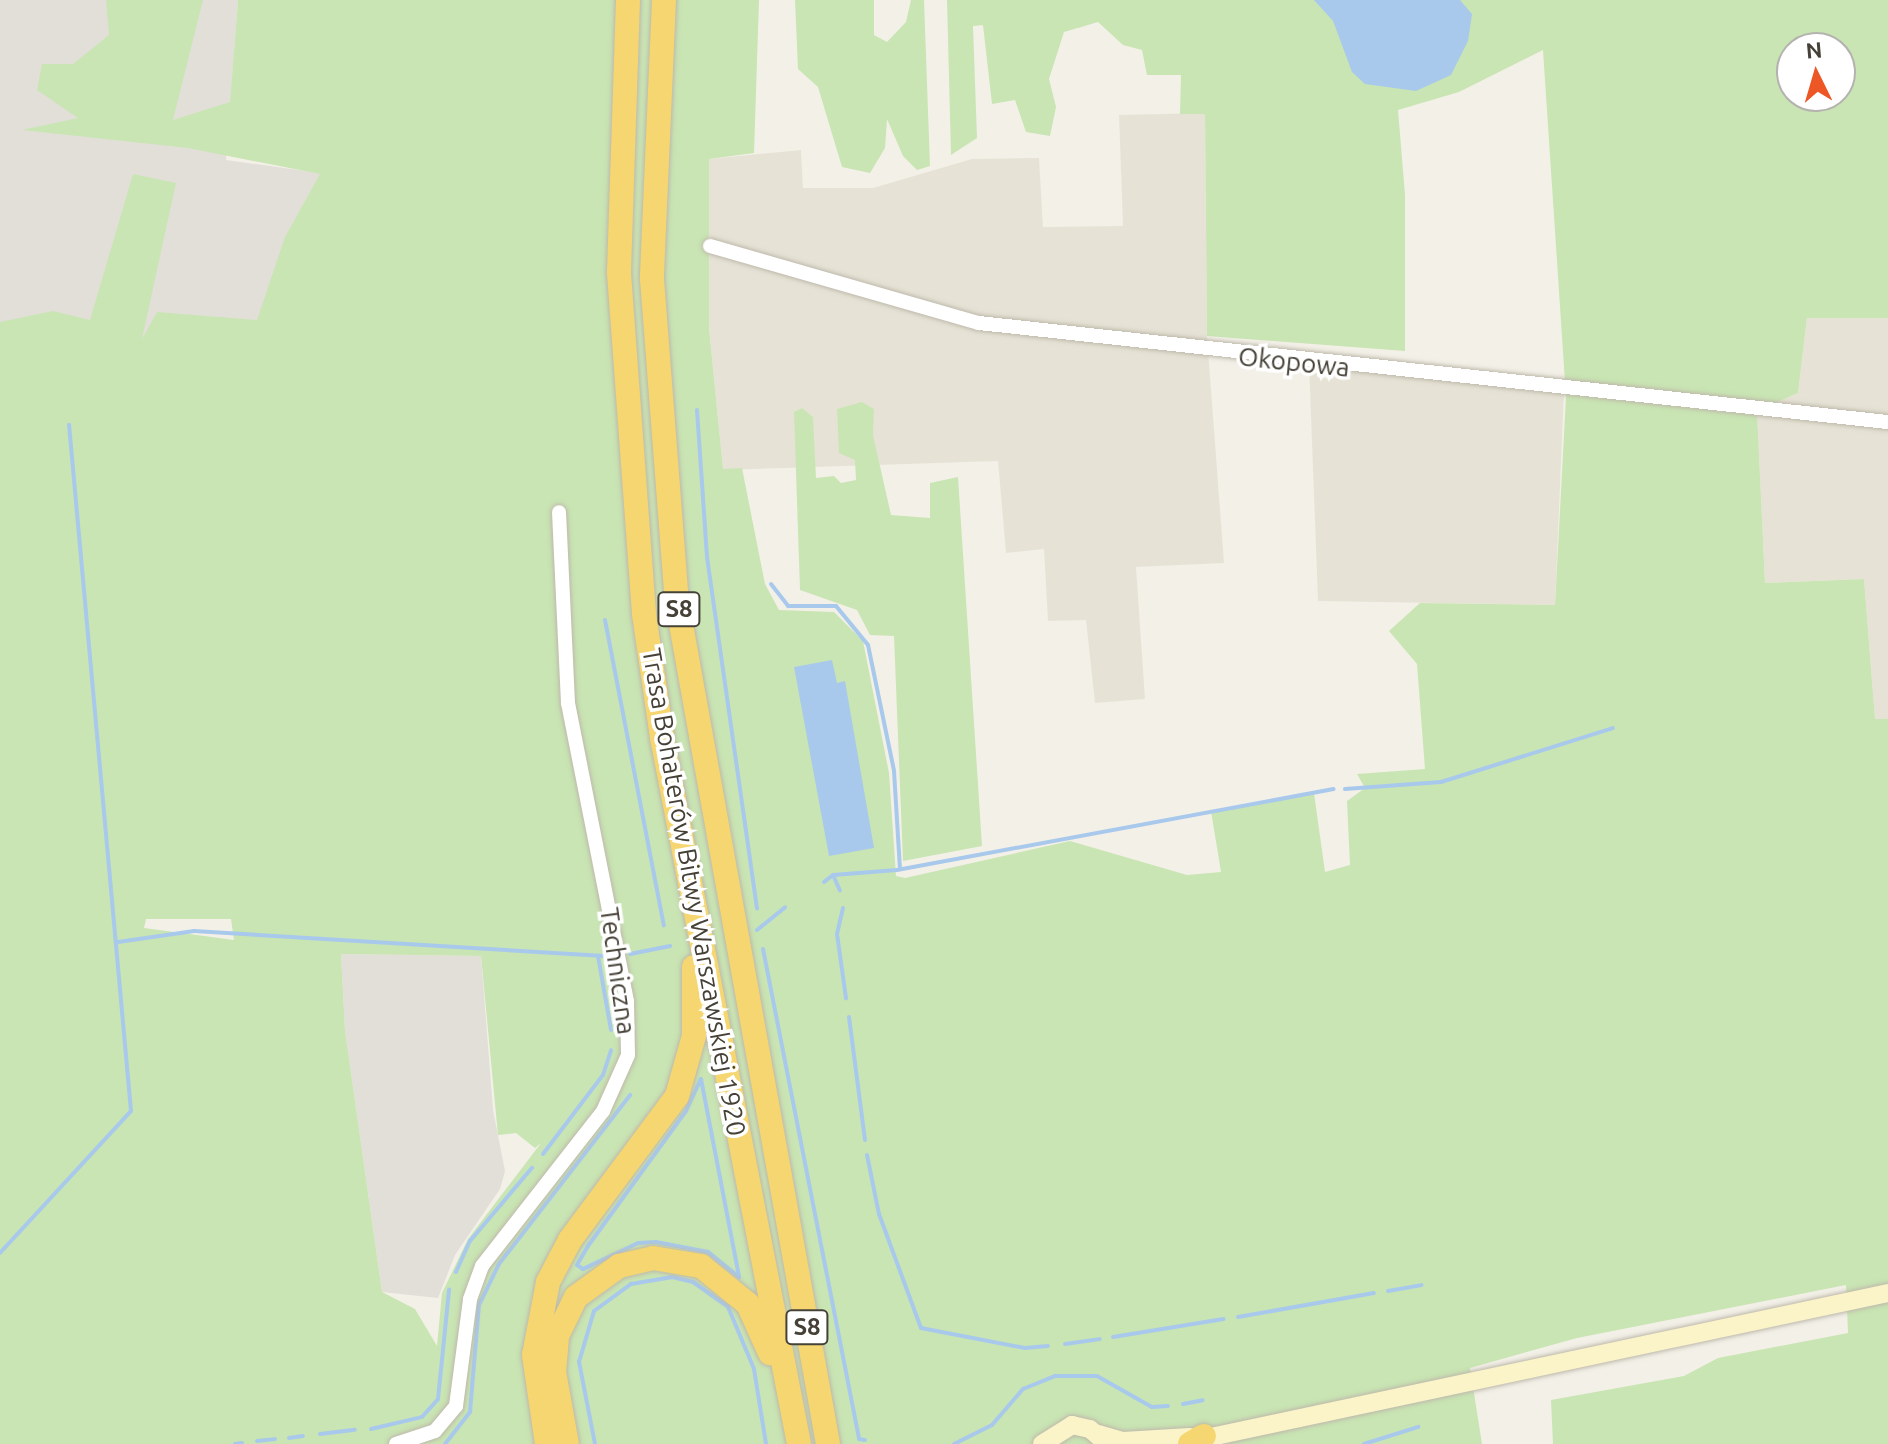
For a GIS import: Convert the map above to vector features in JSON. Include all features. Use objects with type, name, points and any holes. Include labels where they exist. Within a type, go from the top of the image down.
[{"type":"highway","name":"Trasa Bohaterów Bitwy Warszawskiej 1920","points":[[628,0],[620,181],[624,406],[644,614],[686,865],[798,1444]]},
{"type":"highway","name":"Trasa Bohaterów Bitwy Warszawskiej 1920","points":[[664,0],[652,279],[677,602],[828,1444]]},
{"type":"highway","points":[[547,1444],[534,1355],[548,1282],[570,1240],[658,1128],[685,1075],[695,990],[686,865]]},
{"type":"highway","points":[[567,1444],[554,1372],[564,1318],[592,1281],[619,1266],[653,1258],[701,1266],[748,1304],[768,1344],[798,1444]]},
{"type":"main road","points":[[1178,1444],[1888,1293]]},
{"type":"main road","points":[[1042,1444],[1072,1425],[1103,1439],[1197,1440]]},
{"type":"street","name":"Okopowa","points":[[710,246],[979,323],[1888,422]]},
{"type":"street","name":"Techniczna","points":[[396,1444],[435,1431],[456,1406],[470,1299],[482,1266],[603,1111],[628,1055],[627,1001],[568,703],[559,512]]},
{"type":"shaded area","points":[[0,0],[238,0],[226,160],[320,173],[294,453],[0,389]]},
{"type":"shaded area","points":[[1205,113],[1207,336],[1224,563],[1136,567],[1145,699],[1095,703],[1086,620],[1048,621],[1044,549],[1006,553],[998,461],[723,470],[709,328],[709,159],[801,150],[803,188],[873,188],[972,159],[1039,158],[1043,227],[1123,226],[1119,115]]},
{"type":"shaded area","points":[[1807,318],[1888,318],[1888,719],[1875,720],[1864,579],[1765,583],[1757,411],[1798,393]]},
{"type":"shaded area","points":[[1309,363],[1564,391],[1555,605],[1318,601]]},
{"type":"shaded area","points":[[341,954],[481,956],[493,1110],[505,1171],[500,1189],[455,1255],[438,1298],[382,1292],[345,1030]]},
{"type":"green space","points":[[106,0],[203,0],[173,120],[230,102],[238,0],[759,0],[754,153],[709,159],[709,328],[723,469],[742,468],[765,584],[779,610],[834,612],[863,641],[889,773],[896,876],[905,878],[1070,841],[1187,875],[1221,872],[1211,811],[1314,793],[1325,872],[1350,865],[1347,801],[1365,788],[1357,774],[1425,769],[1417,664],[1389,631],[1420,603],[1555,605],[1566,397],[1543,50],[1459,92],[1398,110],[1405,195],[1405,351],[1207,336],[1205,114],[1180,114],[1181,75],[1147,75],[1142,50],[1123,45],[1098,22],[1064,32],[1049,79],[1056,107],[1050,136],[1026,132],[1015,100],[992,104],[983,25],[973,26],[977,138],[951,155],[947,0],[1888,0],[1888,318],[1807,318],[1798,393],[1757,411],[1765,583],[1864,579],[1875,719],[1888,719],[1888,1444],[1553,1444],[1551,1400],[1684,1376],[1718,1358],[1848,1333],[1846,1285],[1577,1338],[1470,1368],[1482,1444],[0,1444],[0,322],[53,311],[90,320],[133,174],[176,183],[142,339],[157,312],[257,320],[285,237],[320,174],[188,148],[22,130],[78,118],[37,90],[42,64],[73,64],[109,35]],"holes":[[[146,919],[231,919],[234,940],[144,928]],[[341,954],[481,956],[498,1135],[516,1133],[535,1148],[541,1143],[468,1239],[442,1293],[437,1346],[415,1309],[382,1292],[345,1030]]]},
{"type":"green space","points":[[795,0],[874,0],[874,35],[887,42],[906,22],[911,0],[924,0],[930,166],[917,170],[903,156],[887,119],[885,148],[870,173],[842,167],[818,87],[798,69]]},
{"type":"green space","points":[[862,402],[874,409],[873,435],[891,515],[930,518],[930,483],[958,477],[982,846],[903,861],[894,636],[870,635],[857,610],[800,590],[794,412],[802,408],[813,417],[816,478],[834,476],[841,483],[856,480],[855,460],[839,453],[837,409]]},
{"type":"water","points":[[1314,0],[1460,0],[1472,14],[1468,41],[1451,75],[1416,91],[1365,84],[1352,72],[1333,21]]},
{"type":"water","points":[[832,660],[837,683],[845,681],[874,848],[829,856],[794,667]]},
{"type":"waterway","points":[[697,410],[707,557],[757,908]]},
{"type":"waterway","points":[[0,1253],[131,1111],[69,425]]},
{"type":"waterway","points":[[771,584],[788,606],[836,606],[868,645],[894,771],[900,869]]},
{"type":"waterway","points":[[605,620],[664,925]]},
{"type":"waterway","points":[[1345,789],[1441,782],[1613,728]]},
{"type":"waterway","points":[[824,882],[833,875],[897,870],[1334,789]]},
{"type":"waterway","points":[[833,875],[840,891]]},
{"type":"waterway","points":[[757,930],[785,907]]},
{"type":"waterway","points":[[843,908],[837,934],[846,998]]},
{"type":"waterway","points":[[118,942],[194,931],[604,956]]},
{"type":"waterway","points":[[630,954],[670,946]]},
{"type":"waterway","points":[[763,949],[859,1439],[865,1440]]},
{"type":"waterway","points":[[598,956],[611,1030]]},
{"type":"waterway","points":[[849,1017],[865,1140]]},
{"type":"waterway","points":[[543,1154],[603,1075],[611,1050]]},
{"type":"waterway","points":[[701,1079],[739,1277],[708,1252],[656,1242],[638,1243],[583,1269],[577,1265],[588,1246],[686,1111],[701,1079]]},
{"type":"waterway","points":[[445,1444],[470,1412],[479,1305],[499,1264],[630,1095]]},
{"type":"waterway","points":[[867,1155],[879,1214],[921,1328],[1025,1348],[1048,1346]]},
{"type":"waterway","points":[[456,1272],[470,1241],[532,1168]]},
{"type":"waterway","points":[[595,1444],[579,1362],[594,1311],[631,1284],[672,1277],[693,1282],[728,1307],[754,1369],[766,1444]]},
{"type":"waterway","points":[[1388,1291],[1421,1285]]},
{"type":"waterway","points":[[371,1429],[422,1417],[438,1399],[449,1290]]},
{"type":"waterway","points":[[1238,1317],[1374,1293]]},
{"type":"waterway","points":[[1113,1337],[1224,1319]]},
{"type":"waterway","points":[[1065,1344],[1100,1339]]},
{"type":"waterway","points":[[954,1444],[992,1425],[1023,1389],[1055,1376],[1097,1376],[1152,1407],[1168,1406]]},
{"type":"waterway","points":[[1183,1404],[1203,1400]]},
{"type":"waterway","points":[[1364,1444],[1418,1427]]},
{"type":"waterway","points":[[320,1434],[355,1430]]},
{"type":"waterway","points":[[289,1438],[303,1436]]},
{"type":"waterway","points":[[257,1441],[275,1439]]},
{"type":"waterway","points":[[235,1444],[242,1443]]}]
